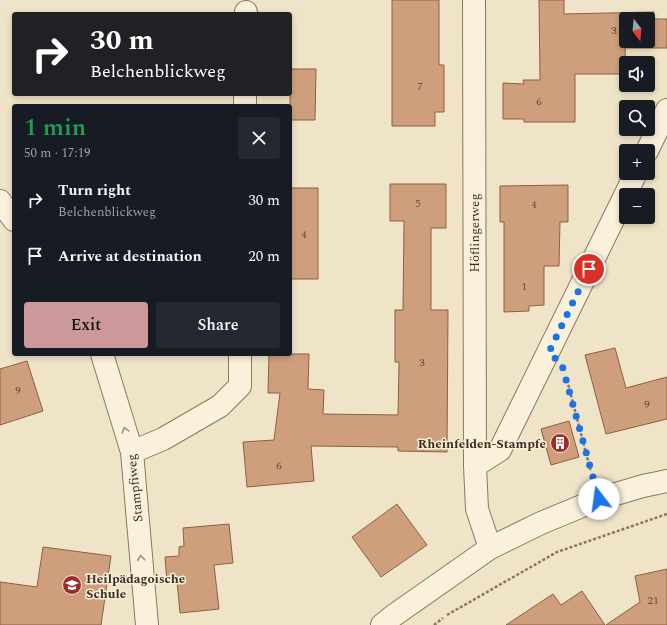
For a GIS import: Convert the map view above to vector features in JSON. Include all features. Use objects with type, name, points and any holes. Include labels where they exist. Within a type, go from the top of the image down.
[{"type":"street","name":"Höflingerweg","points":[[474,0],[477,509],[490,548]]},
{"type":"street","points":[[650,144],[667,110]]},
{"type":"street","points":[[476,466],[500,450],[633,180]]},
{"type":"street","points":[[0,201],[12,217]]},
{"type":"street","name":"Stampfiweg","points":[[103,356],[132,452],[147,625]]},
{"type":"street","points":[[132,452],[163,439],[220,406],[240,386],[240,356]]},
{"type":"street","points":[[382,625],[490,548],[541,523],[599,499],[643,486],[667,481]]},
{"type":"path","points":[[549,352],[562,365],[599,499]]},
{"type":"path","points":[[434,625],[445,616],[557,552],[667,514]]},
{"type":"building","points":[[392,0],[439,0],[439,65],[444,65],[444,112],[435,112],[435,126],[392,126]]},
{"type":"building","points":[[539,0],[564,0],[564,14],[619,13],[619,48],[625,48],[625,56],[619,56],[619,74],[575,74],[575,122],[524,122],[524,119],[503,119],[503,83],[524,84],[523,80],[540,80]]},
{"type":"building","points":[[655,19],[667,19],[667,48],[655,48]]},
{"type":"building","points":[[292,69],[316,69],[315,120],[292,120],[292,104],[290,104],[290,96],[292,96]]},
{"type":"building","points":[[390,184],[446,184],[446,228],[431,228],[431,310],[448,310],[447,452],[398,451],[398,447],[311,446],[314,481],[247,487],[243,442],[274,440],[280,393],[268,393],[269,356],[309,354],[308,389],[324,390],[323,414],[398,415],[399,362],[395,362],[395,310],[403,310],[404,221],[390,221]]},
{"type":"building","points":[[568,185],[568,222],[560,222],[559,266],[544,266],[544,305],[529,306],[529,311],[504,312],[504,222],[500,222],[500,186]]},
{"type":"building","points":[[292,188],[318,188],[318,279],[292,279]]},
{"type":"building","points":[[615,348],[626,388],[667,377],[667,419],[606,434],[585,355]]},
{"type":"building","points":[[27,361],[43,411],[0,425],[0,369]]},
{"type":"building","name":"Rheinfelden-Stampfe","points":[[569,421],[579,457],[551,465],[541,429]]},
{"type":"building","points":[[397,504],[427,545],[381,577],[352,537]]},
{"type":"building","points":[[229,524],[233,563],[214,565],[219,609],[180,613],[177,581],[167,582],[165,557],[179,556],[179,547],[184,546],[183,528]]},
{"type":"building","name":"Heilpädagoische Schule","points":[[43,547],[111,556],[101,625],[0,625],[0,582],[37,587]]},
{"type":"building","points":[[667,569],[667,625],[606,625],[640,602],[635,576]]},
{"type":"building","points":[[582,591],[605,625],[506,625],[553,594],[561,605]]},
{"type":"place","name":"Rheinfelden-Stampfe","points":[[560,443]]},
{"type":"place","name":"Heilpädagoische Schule","points":[[72,585]]},
{"type":"route","points":[[589,269],[549,352],[562,365],[599,499]]}]
